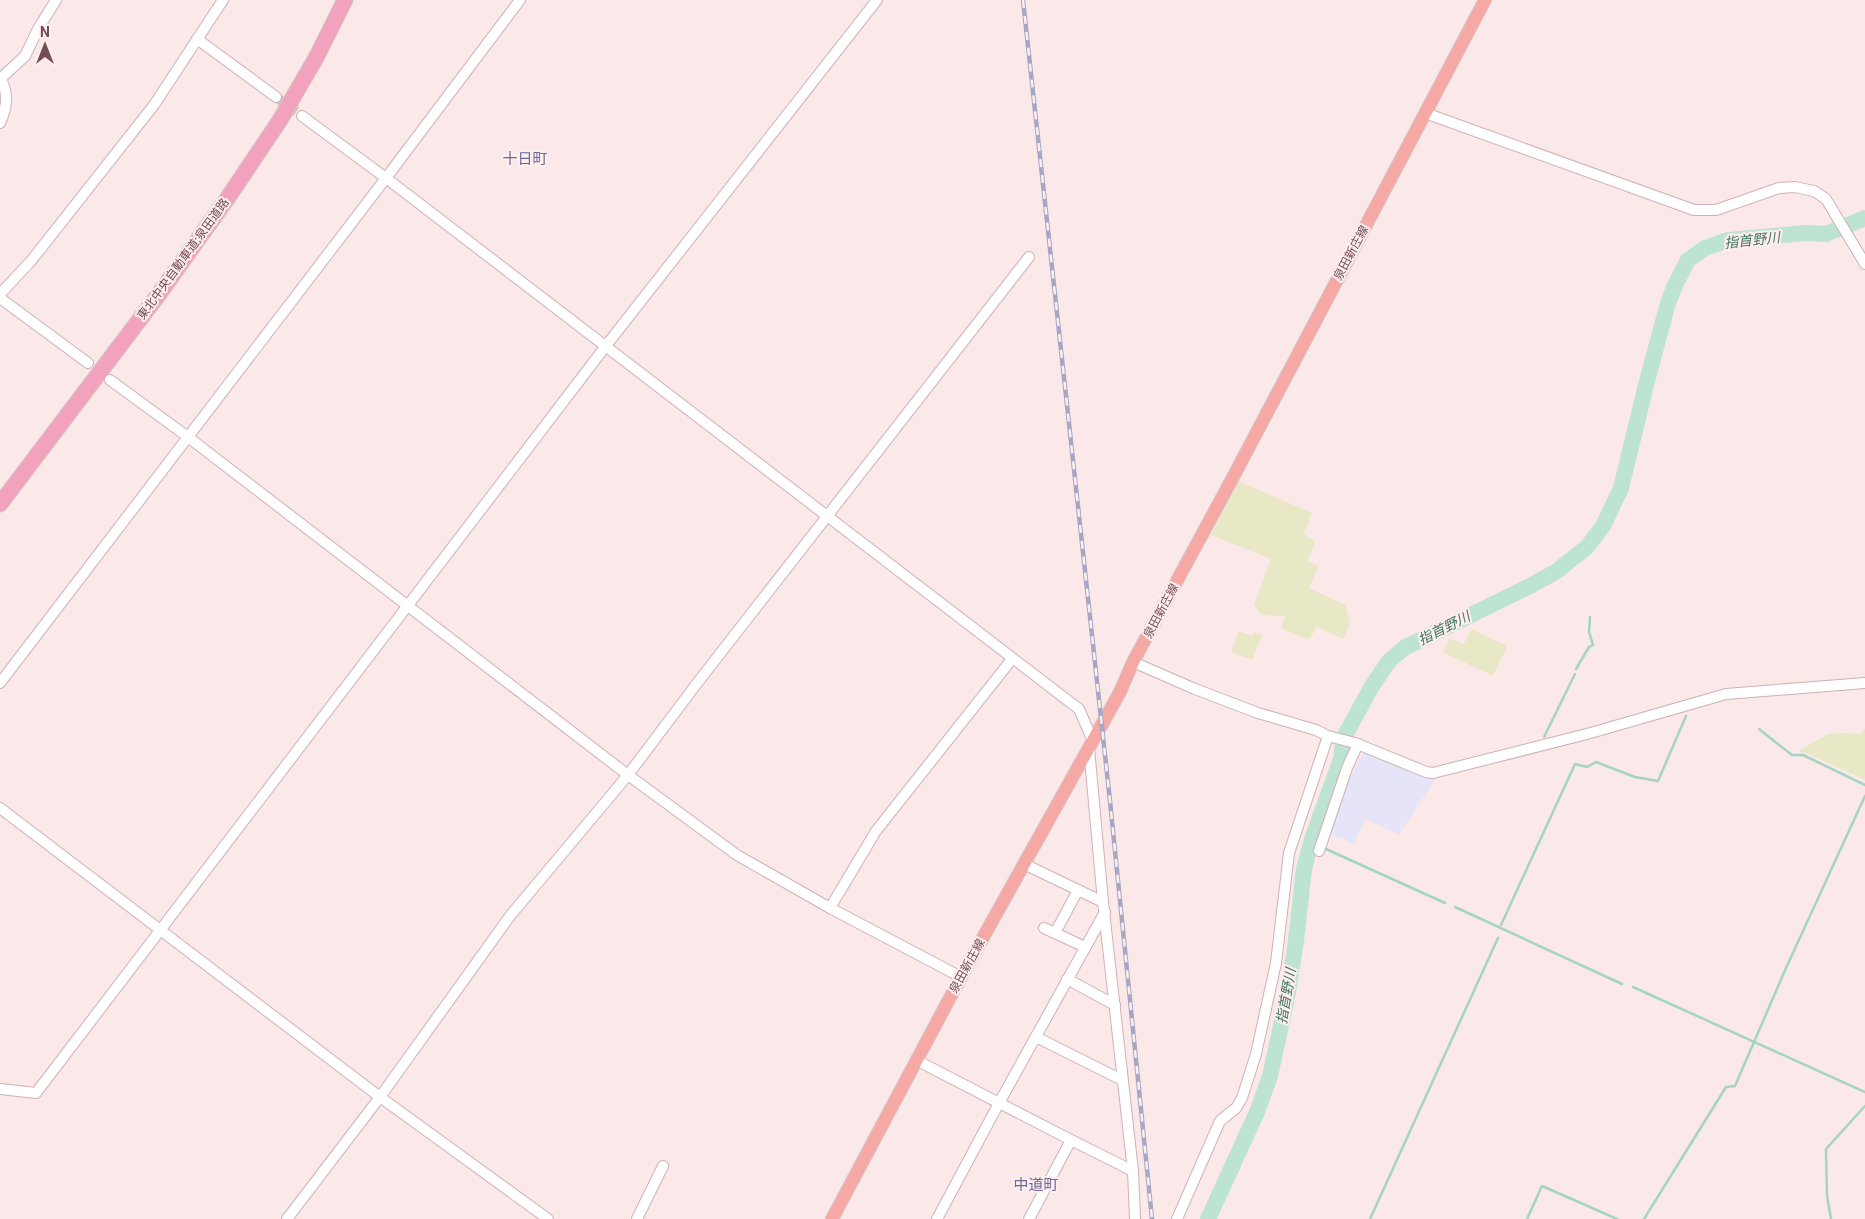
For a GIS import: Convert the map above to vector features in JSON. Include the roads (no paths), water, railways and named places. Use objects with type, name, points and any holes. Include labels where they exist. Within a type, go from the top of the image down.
[{"type":"highway","name":"東北中央自動車道;泉田道路","points":[[0,504],[159,294],[227,199],[280,120],[317,56],[345,0]]},
{"type":"main road","name":"泉田新庄線","points":[[832,1219],[961,977],[1120,692],[1133,662],[1485,0]]},
{"type":"street","points":[[0,122],[4,113],[6,88],[0,78],[25,56],[38,29],[56,0]]},
{"type":"street","points":[[0,294],[31,261],[154,105],[223,0]]},
{"type":"street","points":[[0,683],[520,0]]},
{"type":"street","points":[[0,1089],[36,1093],[605,347],[877,0]]},
{"type":"street","points":[[197,39],[276,97]]},
{"type":"street","points":[[1425,113],[1681,206],[1704,211],[1716,210],[1779,188],[1795,187],[1814,191],[1826,199],[1863,261]]},
{"type":"street","points":[[302,116],[829,516],[1079,709],[1091,745],[1104,907],[1133,1171],[1134,1219]]},
{"type":"street","points":[[287,1219],[380,1097],[510,916],[628,774],[1029,257]]},
{"type":"street","points":[[0,298],[88,363]]},
{"type":"street","points":[[110,380],[188,437],[628,774],[737,855],[830,908],[961,977]]},
{"type":"street","points":[[830,908],[876,831],[1012,659]]},
{"type":"street","points":[[1133,662],[1249,710],[1357,744],[1426,772],[1433,773],[1596,731],[1726,694],[1865,683]]},
{"type":"street","points":[[1177,1219],[1220,1121],[1236,1108],[1253,1062],[1267,1009],[1276,963],[1289,853],[1328,736]]},
{"type":"street","points":[[1319,851],[1357,744]]},
{"type":"street","points":[[0,808],[380,1097],[548,1219]]},
{"type":"street","points":[[1024,864],[1078,890],[1104,907]]},
{"type":"street","points":[[1055,933],[1078,890]]},
{"type":"street","points":[[937,1219],[1104,907]]},
{"type":"street","points":[[1044,928],[1084,947]]},
{"type":"street","points":[[1067,979],[1115,1005]]},
{"type":"street","points":[[1036,1037],[1122,1080]]},
{"type":"street","points":[[916,1060],[1133,1171]]},
{"type":"street","points":[[1029,1219],[1070,1140]]},
{"type":"street","points":[[637,1219],[663,1166]]},
{"type":"waterway","name":"指首野川","points":[[1208,1219],[1257,1112],[1270,1076],[1288,993],[1304,869],[1312,839],[1341,759],[1344,737],[1372,686],[1389,661],[1404,648],[1557,571],[1587,547],[1603,526],[1621,488],[1668,303],[1688,260],[1705,248],[1728,240],[1805,233],[1826,234],[1865,218]]},
{"type":"waterway","points":[[1576,669],[1589,647],[1593,645],[1589,632],[1590,617]]},
{"type":"waterway","points":[[1544,737],[1575,674]]},
{"type":"waterway","points":[[1501,925],[1575,764],[1587,767],[1596,762],[1635,777],[1658,781],[1686,716]]},
{"type":"waterway","points":[[1759,729],[1792,755],[1803,755],[1865,785]]},
{"type":"waterway","points":[[1644,1219],[1726,1087],[1735,1086],[1786,968],[1865,796]]},
{"type":"waterway","points":[[1326,849],[1445,903]]},
{"type":"waterway","points":[[1455,907],[1622,984]]},
{"type":"waterway","points":[[1370,1219],[1498,938]]},
{"type":"waterway","points":[[1633,987],[1865,1092]]},
{"type":"waterway","points":[[1831,1219],[1827,1196],[1826,1149],[1865,1106]]},
{"type":"waterway","points":[[1527,1219],[1542,1186],[1617,1219]]},
{"type":"tunnel","points":[[276,97],[302,116]]},
{"type":"railway","points":[[1023,0],[1110,801],[1152,1219]]},
{"type":"district","name":"十日町","points":[[525,159]]},
{"type":"district","name":"中道町","points":[[1036,1185]]}]
